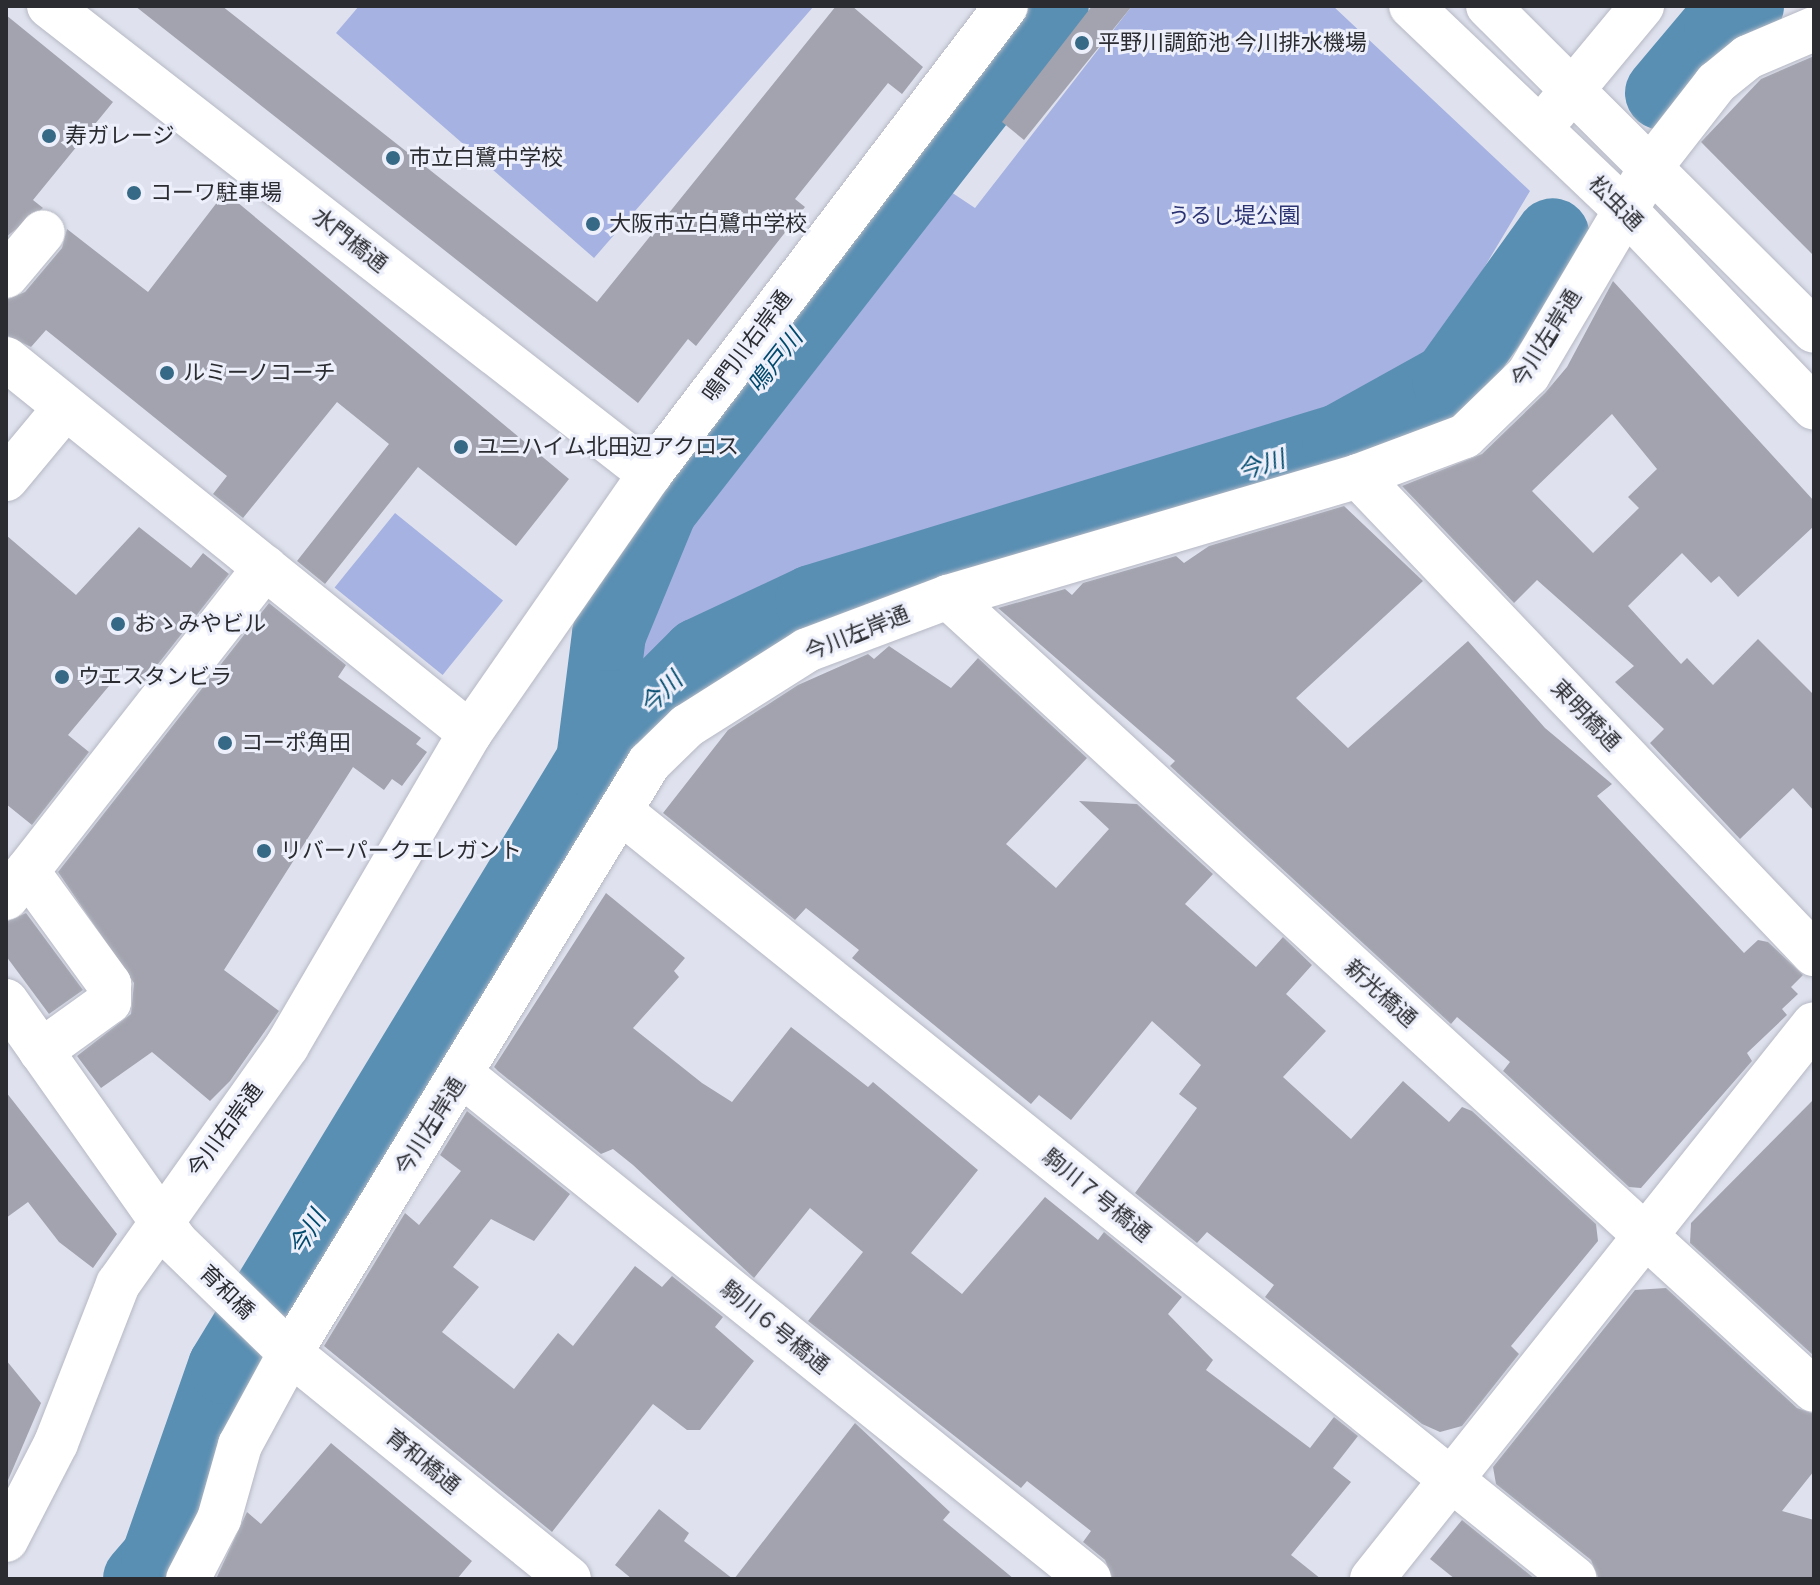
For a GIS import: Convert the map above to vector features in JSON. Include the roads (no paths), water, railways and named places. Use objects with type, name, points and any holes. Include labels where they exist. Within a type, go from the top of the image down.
[{"type":"street","name":"水門橋通","points":[[49,6],[650,474]]},
{"type":"street","name":"鳴門川右岸通","points":[[470,733],[650,474],[1006,6]]},
{"type":"street","name":"松虫通","points":[[1411,6],[1626,211],[1814,408]]},
{"type":"street","points":[[1488,6],[1653,164],[1814,331]]},
{"type":"street","points":[[1539,128],[1642,6]]},
{"type":"street","name":"今川左岸通","points":[[188,1579],[219,1519],[240,1445],[284,1348],[461,1074],[649,763],[687,726],[807,650],[948,597],[1358,476],[1465,436],[1498,408],[1528,375],[1653,164],[1716,83],[1748,57],[1814,29]]},
{"type":"street","points":[[6,276],[43,232]]},
{"type":"street","points":[[6,359],[470,733]]},
{"type":"street","points":[[6,479],[65,408]]},
{"type":"street","name":"東明橋通","points":[[1358,476],[1814,954]]},
{"type":"street","points":[[41,1051],[109,1002],[109,984],[16,885],[265,568]]},
{"type":"street","name":"新光橋通","points":[[948,597],[1814,1390]]},
{"type":"street","name":"今川右岸通","points":[[6,1540],[56,1443],[95,1329],[169,1231],[287,1046],[470,733]]},
{"type":"street","name":"駒川７号橋通","points":[[620,811],[1575,1579]]},
{"type":"street","points":[[6,1001],[169,1231]]},
{"type":"street","points":[[1372,1579],[1814,1024]]},
{"type":"street","name":"駒川６号橋通","points":[[461,1074],[1089,1579]]},
{"type":"street","name":"育和橋","points":[[169,1231],[284,1348]]},
{"type":"street","name":"育和橋通","points":[[284,1348],[569,1579]]},
{"type":"waterway","name":"鳴戸川","points":[[593,761],[609,634],[661,508],[1052,6]]},
{"type":"waterway","name":"今川","points":[[1662,93],[1721,23],[1747,6]]},
{"type":"waterway","name":"今川","points":[[140,1579],[158,1558],[225,1367],[593,761],[699,655],[812,602],[1339,441],[1449,380],[1553,235]]},
{"type":"place","name":"平野川調節池 今川排水機場","points":[[1082,43]]},
{"type":"place","name":"寿ガレージ","points":[[49,136]]},
{"type":"place","name":"市立白鷺中学校","points":[[393,158]]},
{"type":"place","name":"コーワ駐車場","points":[[134,193]]},
{"type":"place","name":"大阪市立白鷺中学校","points":[[593,224]]},
{"type":"place","name":"ルミーノコーチ","points":[[167,373]]},
{"type":"place","name":"ユニハイム北田辺アクロス","points":[[461,447]]},
{"type":"place","name":"おゝみやビル","points":[[118,624]]},
{"type":"place","name":"ウエスタンビラ","points":[[62,677]]},
{"type":"place","name":"コーポ角田","points":[[225,743]]},
{"type":"place","name":"リバーパークエレガント","points":[[264,851]]},
{"type":"park label","name":"うるし堤公園","points":[[1234,216]]}]
